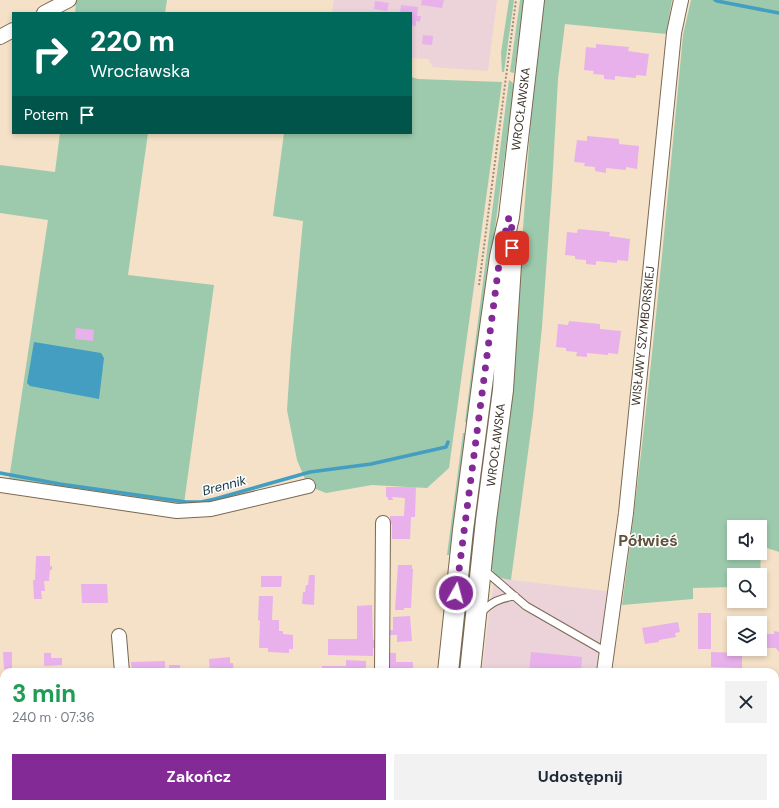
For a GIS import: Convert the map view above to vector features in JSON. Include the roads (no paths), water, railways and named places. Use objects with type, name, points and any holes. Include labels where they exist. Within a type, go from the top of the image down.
[{"type":"main road","name":"WROCŁAWSKA","points":[[448,668],[463,530],[500,256],[509,217],[534,0]]},
{"type":"main road","name":"WROCŁAWSKA","points":[[470,668],[475,618],[504,382],[513,233],[509,217]]},
{"type":"street","points":[[46,12],[69,0]]},
{"type":"street","name":"WISŁAWY SZYMBORSKIEJ","points":[[604,668],[626,513],[674,33],[682,0]]},
{"type":"street","points":[[0,37],[12,31]]},
{"type":"street","points":[[0,485],[177,511],[211,508],[308,486]]},
{"type":"street","points":[[382,668],[383,523]]},
{"type":"street","points":[[119,636],[122,668]]},
{"type":"lane","points":[[481,568],[526,606],[606,652]]},
{"type":"lane","points":[[475,618],[491,602],[515,596]]},
{"type":"water","points":[[34,342],[101,353],[104,358],[99,399],[30,386],[27,383]]},
{"type":"waterway","points":[[715,0],[779,13]]},
{"type":"waterway","name":"Brennik","points":[[0,473],[60,484],[186,502],[201,502],[310,472],[371,464],[446,447],[448,442]]},
{"type":"district","name":"Półwieś","points":[[648,540]]}]
